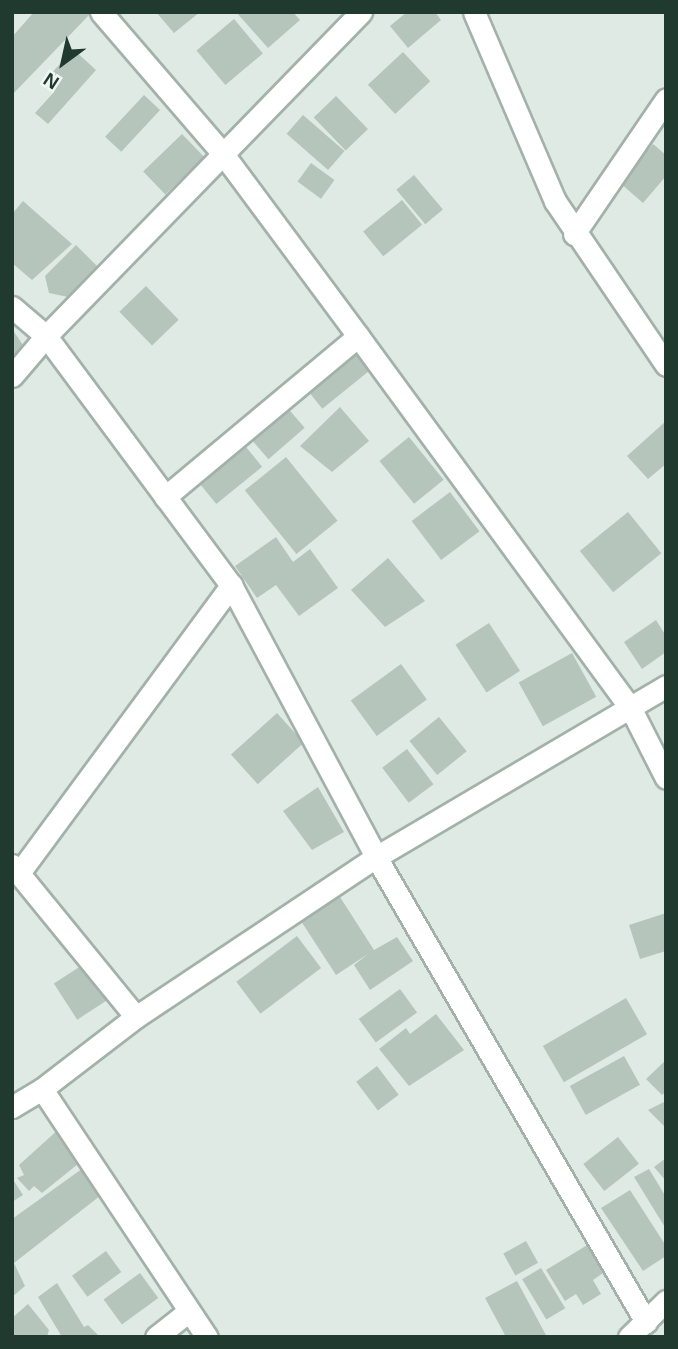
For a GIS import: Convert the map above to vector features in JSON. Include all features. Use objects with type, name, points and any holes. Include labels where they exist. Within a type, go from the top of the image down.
[{"type":"street","points":[[101,12],[223,154],[358,336],[631,709],[666,778]]},
{"type":"street","points":[[12,376],[46,336],[361,12]]},
{"type":"street","points":[[474,12],[555,201],[666,365]]},
{"type":"street","points":[[575,234],[666,99]]},
{"type":"street","points":[[12,307],[46,336],[230,585],[376,857],[646,1322]]},
{"type":"street","points":[[166,497],[358,336]]},
{"type":"street","points":[[136,1017],[16,869],[230,585]]},
{"type":"street","points":[[12,1107],[42,1089],[136,1017],[376,857],[666,687]]},
{"type":"street","points":[[42,1089],[207,1337]]},
{"type":"street","points":[[629,1337],[666,1301]]},
{"type":"street","points":[[156,1337],[188,1311]]},
{"type":"building","points":[[34,12],[92,12],[12,95],[12,37]]},
{"type":"building","points":[[156,12],[200,12],[174,33]]},
{"type":"building","points":[[236,12],[293,12],[300,20],[268,48]]},
{"type":"building","points":[[407,12],[435,12],[441,20],[408,48],[390,26]]},
{"type":"building","points":[[234,19],[263,53],[225,85],[196,50]]},
{"type":"building","points":[[73,49],[96,70],[48,124],[35,113],[54,92],[43,83]]},
{"type":"building","points":[[403,52],[430,81],[395,114],[368,85]]},
{"type":"building","points":[[144,95],[160,110],[121,152],[105,137]]},
{"type":"building","points":[[336,96],[368,129],[346,151],[314,118]]},
{"type":"building","points":[[303,115],[345,151],[328,170],[287,134]]},
{"type":"building","points":[[182,134],[204,157],[165,195],[143,172]]},
{"type":"building","points":[[653,144],[666,155],[666,176],[643,203],[620,183]]},
{"type":"building","points":[[311,163],[334,180],[321,199],[297,182]]},
{"type":"building","points":[[414,175],[443,209],[425,224],[396,190]]},
{"type":"building","points":[[402,200],[422,225],[383,256],[363,231]]},
{"type":"building","points":[[23,201],[72,244],[32,280],[12,263],[12,214]]},
{"type":"building","points":[[76,245],[98,267],[68,297],[49,293],[45,276]]},
{"type":"building","points":[[146,286],[179,320],[152,346],[119,312]]},
{"type":"building","points":[[12,329],[30,355],[12,362]]},
{"type":"building","points":[[352,350],[369,371],[322,409],[305,388]]},
{"type":"building","points":[[285,405],[305,428],[268,459],[249,436]]},
{"type":"building","points":[[340,407],[369,441],[332,472],[300,446]]},
{"type":"building","points":[[666,421],[666,464],[648,479],[627,456]]},
{"type":"building","points":[[409,437],[444,480],[414,504],[379,461]]},
{"type":"building","points":[[242,442],[262,467],[216,504],[196,479]]},
{"type":"building","points":[[286,457],[338,521],[296,554],[245,490]]},
{"type":"building","points":[[450,492],[479,531],[441,560],[412,521]]},
{"type":"building","points":[[628,512],[661,553],[613,592],[580,551]]},
{"type":"building","points":[[276,537],[293,562],[310,549],[338,588],[299,616],[276,585],[257,598],[235,566]]},
{"type":"building","points":[[388,558],[425,601],[385,627],[351,590]]},
{"type":"building","points":[[656,620],[666,636],[666,652],[642,669],[624,642]]},
{"type":"building","points":[[489,623],[520,671],[486,693],[455,645]]},
{"type":"building","points":[[572,653],[596,697],[543,726],[519,683]]},
{"type":"building","points":[[401,664],[427,700],[377,736],[351,700]]},
{"type":"building","points":[[277,713],[304,743],[258,784],[231,754]]},
{"type":"building","points":[[439,717],[467,751],[437,775],[409,741]]},
{"type":"building","points":[[407,749],[433,784],[409,803],[382,768]]},
{"type":"building","points":[[318,787],[344,832],[312,850],[283,811]]},
{"type":"building","points":[[340,897],[374,950],[397,937],[413,961],[370,990],[354,965],[368,954],[336,975],[301,921]]},
{"type":"building","points":[[666,913],[666,951],[640,959],[629,925]]},
{"type":"building","points":[[297,936],[321,968],[260,1014],[236,982]]},
{"type":"building","points":[[84,964],[107,1000],[77,1020],[54,984]]},
{"type":"building","points":[[400,989],[417,1012],[376,1042],[359,1019]]},
{"type":"building","points":[[626,998],[647,1034],[564,1082],[543,1046]]},
{"type":"building","points":[[436,1014],[464,1050],[409,1086],[379,1049],[406,1028],[410,1034]]},
{"type":"building","points":[[624,1056],[640,1085],[586,1115],[570,1086]]},
{"type":"building","points":[[666,1060],[666,1092],[662,1095],[646,1079]]},
{"type":"building","points":[[377,1066],[399,1095],[378,1110],[356,1082]]},
{"type":"building","points":[[666,1101],[666,1128],[648,1110]]},
{"type":"building","points":[[60,1128],[83,1160],[42,1193],[34,1186],[29,1191],[17,1178],[24,1175],[19,1165]]},
{"type":"building","points":[[618,1137],[639,1164],[604,1191],[583,1164]]},
{"type":"building","points":[[666,1158],[666,1181],[654,1167]]},
{"type":"building","points":[[86,1166],[105,1192],[14,1263],[25,1286],[12,1297],[12,1219]]},
{"type":"building","points":[[649,1169],[666,1197],[666,1229],[634,1177]]},
{"type":"building","points":[[12,1178],[23,1195],[12,1202]]},
{"type":"building","points":[[630,1190],[666,1246],[666,1256],[643,1271],[601,1208]]},
{"type":"building","points":[[526,1241],[538,1263],[515,1275],[503,1254]]},
{"type":"building","points":[[589,1244],[606,1271],[593,1280],[601,1294],[583,1305],[576,1294],[565,1301],[546,1270]]},
{"type":"building","points":[[106,1251],[121,1272],[87,1297],[72,1276]]},
{"type":"building","points":[[541,1268],[565,1308],[546,1320],[522,1279]]},
{"type":"building","points":[[140,1273],[158,1298],[122,1325],[104,1299]]},
{"type":"building","points":[[517,1281],[547,1337],[506,1337],[485,1298]]},
{"type":"building","points":[[57,1283],[84,1327],[88,1325],[100,1337],[62,1337],[38,1297]]},
{"type":"building","points":[[28,1304],[49,1330],[47,1337],[12,1337],[12,1318]]}]
